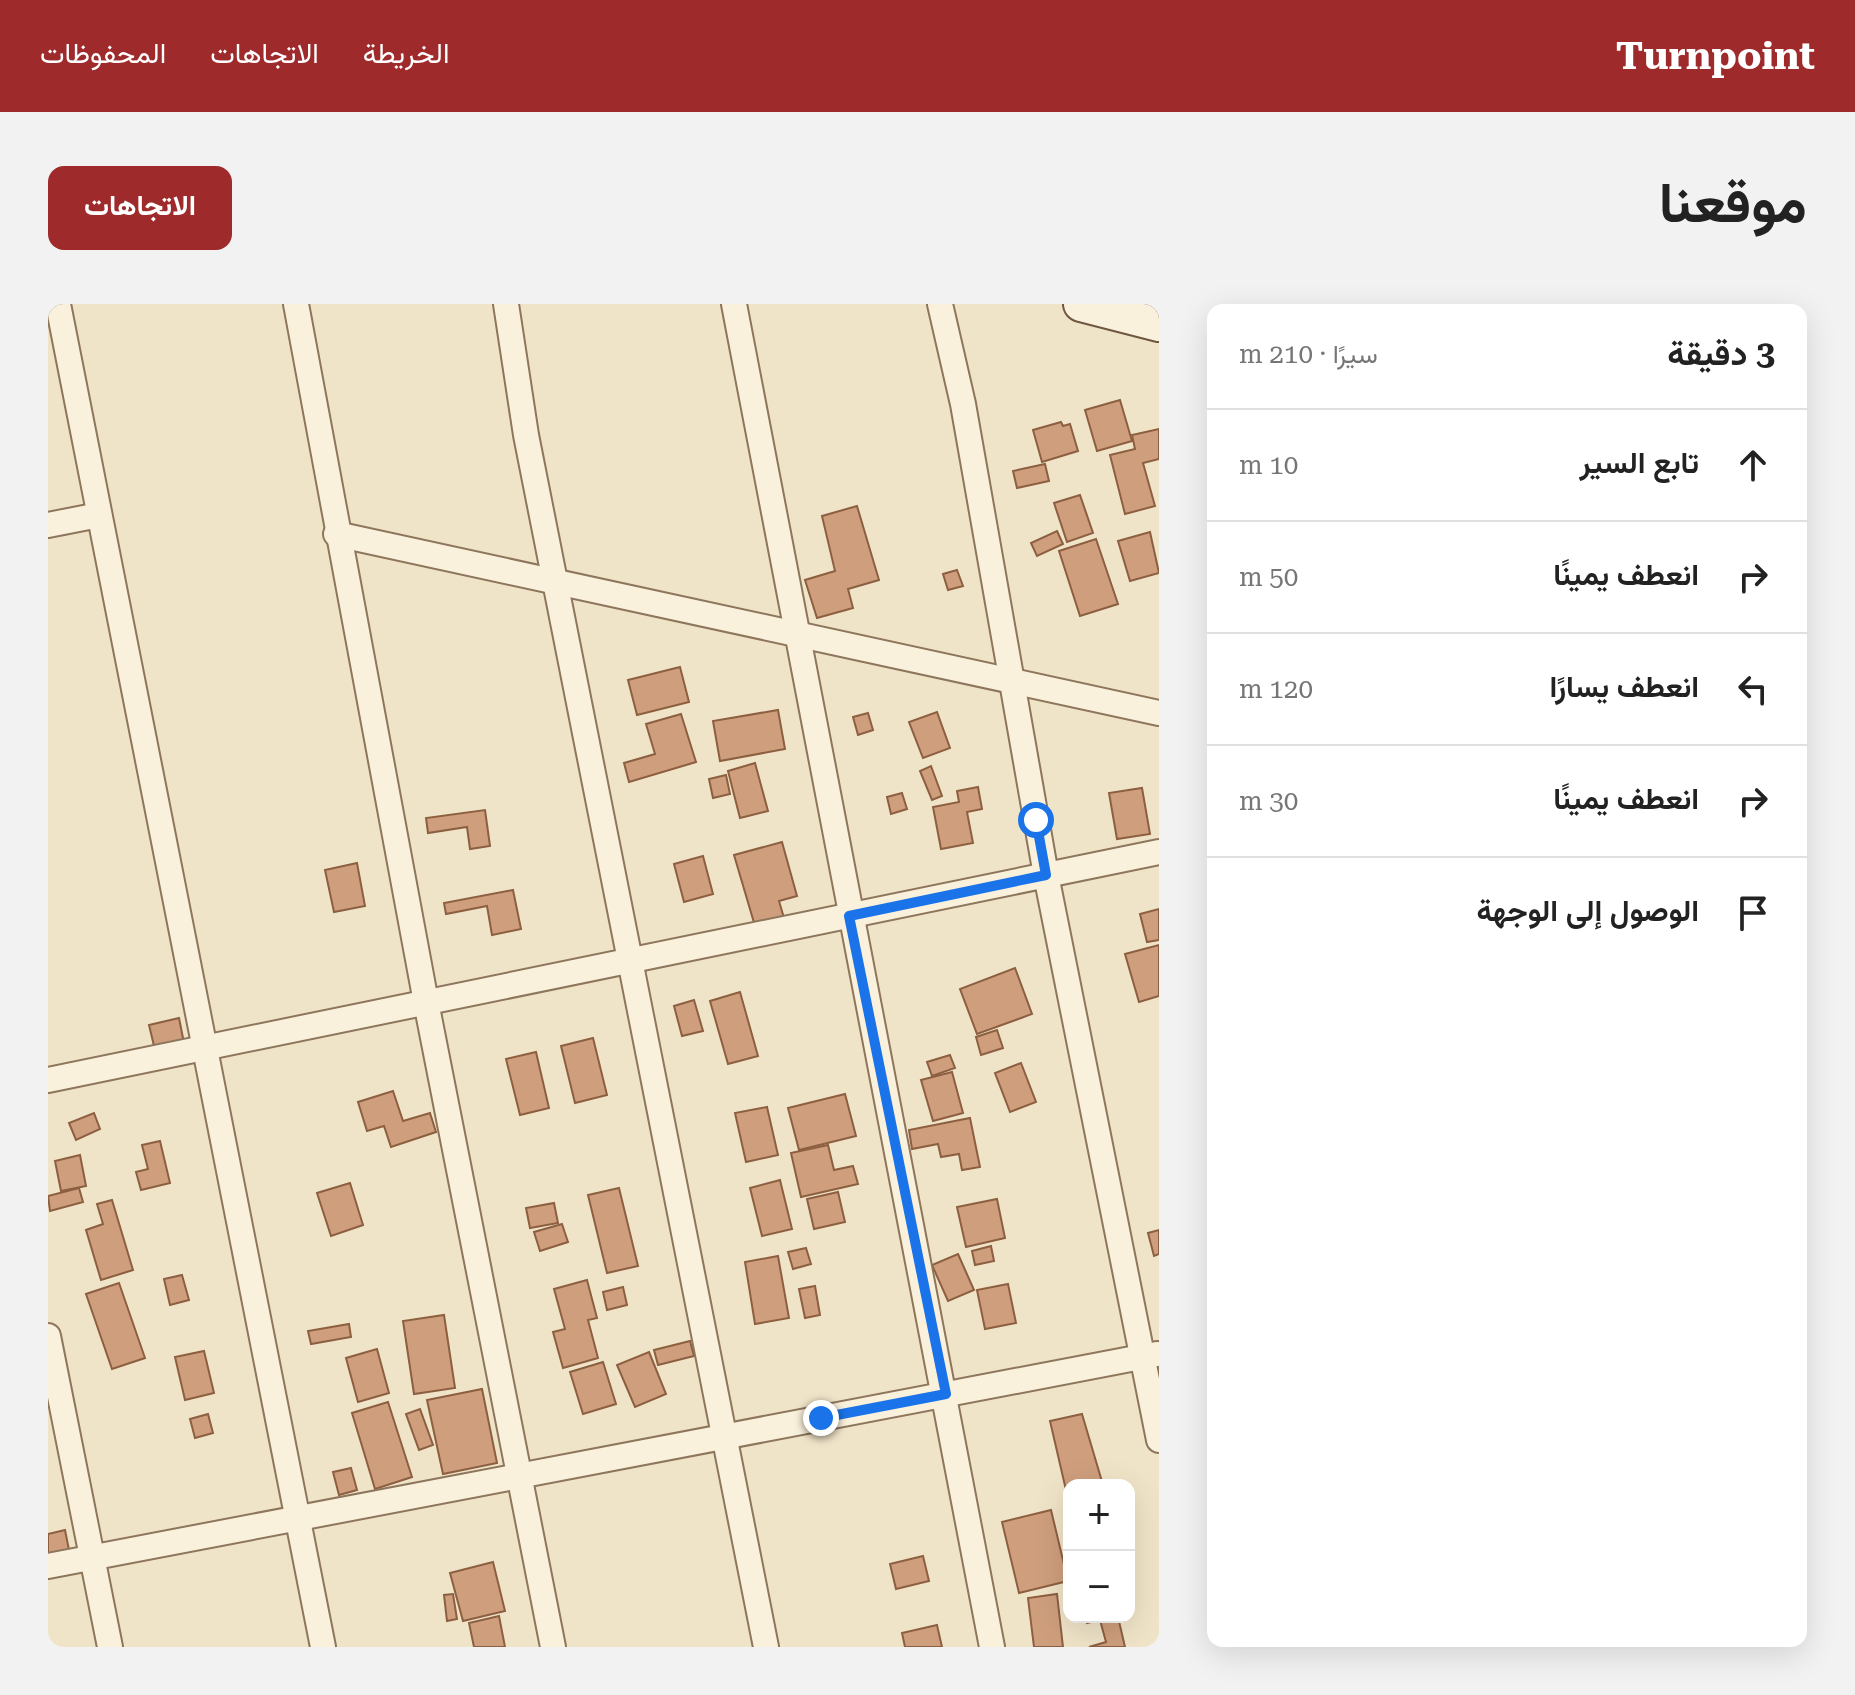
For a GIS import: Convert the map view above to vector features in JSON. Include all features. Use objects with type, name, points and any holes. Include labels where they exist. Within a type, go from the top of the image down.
[{"type":"street","points":[[58,304],[202,1048],[323,1647]]},
{"type":"street","points":[[296,304],[336,534],[553,1647]]},
{"type":"street","points":[[506,304],[526,435],[554,582],[628,961],[727,1436],[766,1647]]},
{"type":"street","points":[[734,304],[849,916],[946,1394],[992,1647]]},
{"type":"street","points":[[940,304],[963,404],[1046,875],[1151,1355],[1159,1440]]},
{"type":"street","points":[[1081,304],[1159,324]]},
{"type":"street","points":[[48,525],[99,515]]},
{"type":"street","points":[[336,534],[1159,713]]},
{"type":"street","points":[[48,1080],[1159,852]]},
{"type":"street","points":[[48,1336],[110,1647]]},
{"type":"street","points":[[48,1566],[1151,1355]]},
{"type":"building","points":[[1120,400],[1132,441],[1097,451],[1085,410]]},
{"type":"building","points":[[1061,422],[1063,426],[1070,424],[1078,451],[1042,462],[1033,430]]},
{"type":"building","points":[[1159,429],[1159,459],[1143,463],[1155,506],[1125,514],[1110,455],[1135,449],[1132,435]]},
{"type":"building","points":[[1045,464],[1049,481],[1017,488],[1013,471]]},
{"type":"building","points":[[1080,495],[1093,533],[1067,542],[1054,503]]},
{"type":"building","points":[[857,506],[879,580],[848,589],[853,608],[817,618],[805,580],[835,571],[822,516]]},
{"type":"building","points":[[1057,531],[1063,544],[1037,556],[1031,543]]},
{"type":"building","points":[[1150,532],[1159,573],[1130,581],[1118,541]]},
{"type":"building","points":[[1096,539],[1118,604],[1080,616],[1059,551]]},
{"type":"building","points":[[957,570],[963,586],[948,590],[943,574]]},
{"type":"building","points":[[680,667],[689,702],[637,715],[628,680]]},
{"type":"building","points":[[778,710],[785,749],[720,761],[713,721]]},
{"type":"building","points":[[937,712],[950,748],[923,758],[909,722]]},
{"type":"building","points":[[868,713],[873,730],[858,735],[853,717]]},
{"type":"building","points":[[681,714],[696,762],[629,782],[624,763],[655,754],[646,724]]},
{"type":"building","points":[[755,763],[768,811],[740,818],[728,771]]},
{"type":"building","points":[[931,766],[942,796],[932,800],[920,771]]},
{"type":"building","points":[[726,775],[730,794],[713,798],[709,779]]},
{"type":"building","points":[[978,787],[982,809],[967,812],[973,843],[941,849],[933,807],[959,802],[957,791]]},
{"type":"building","points":[[1142,788],[1150,834],[1117,839],[1109,793]]},
{"type":"building","points":[[902,793],[907,809],[891,814],[887,797]]},
{"type":"building","points":[[485,810],[490,846],[470,849],[467,827],[428,833],[426,818]]},
{"type":"building","points":[[782,842],[797,896],[779,901],[784,918],[755,926],[734,855]]},
{"type":"building","points":[[703,856],[713,894],[684,902],[674,864]]},
{"type":"building","points":[[357,863],[365,906],[334,912],[325,870]]},
{"type":"building","points":[[513,890],[521,929],[492,935],[487,906],[446,914],[444,903]]},
{"type":"building","points":[[1159,909],[1159,940],[1147,942],[1140,914]]},
{"type":"building","points":[[1159,945],[1159,996],[1139,1002],[1125,954]]},
{"type":"building","points":[[1015,968],[1032,1014],[977,1034],[960,989]]},
{"type":"building","points":[[740,992],[758,1056],[728,1064],[710,1001]]},
{"type":"building","points":[[694,1000],[703,1031],[682,1036],[674,1006]]},
{"type":"building","points":[[179,1018],[184,1043],[155,1050],[149,1025]]},
{"type":"building","points":[[997,1030],[1003,1048],[981,1055],[976,1037]]},
{"type":"building","points":[[593,1038],[607,1095],[575,1103],[561,1046]]},
{"type":"building","points":[[536,1052],[549,1108],[520,1115],[506,1059]]},
{"type":"building","points":[[950,1055],[955,1068],[932,1076],[927,1062]]},
{"type":"building","points":[[1021,1063],[1036,1102],[1010,1112],[995,1073]]},
{"type":"building","points":[[952,1072],[963,1113],[933,1121],[921,1080]]},
{"type":"building","points":[[393,1091],[403,1121],[430,1113],[436,1132],[391,1147],[384,1126],[367,1131],[358,1102]]},
{"type":"building","points":[[845,1094],[856,1136],[799,1150],[788,1108]]},
{"type":"building","points":[[767,1107],[778,1155],[746,1162],[735,1113]]},
{"type":"building","points":[[94,1113],[100,1129],[76,1140],[69,1123]]},
{"type":"building","points":[[970,1118],[980,1167],[962,1170],[959,1154],[941,1157],[938,1144],[912,1149],[909,1130]]},
{"type":"building","points":[[160,1141],[170,1183],[141,1190],[136,1172],[148,1169],[142,1145]]},
{"type":"building","points":[[828,1145],[834,1170],[853,1166],[858,1184],[801,1197],[791,1153]]},
{"type":"building","points":[[80,1155],[86,1186],[61,1191],[55,1161]]},
{"type":"building","points":[[780,1180],[792,1229],[762,1236],[750,1188]]},
{"type":"building","points":[[350,1183],[363,1225],[331,1236],[317,1193]]},
{"type":"building","points":[[79,1188],[83,1202],[50,1211],[48,1196]]},
{"type":"building","points":[[619,1188],[638,1266],[607,1273],[588,1195]]},
{"type":"building","points":[[838,1192],[845,1222],[814,1229],[807,1199]]},
{"type":"building","points":[[997,1199],[1005,1238],[966,1247],[957,1207]]},
{"type":"building","points":[[112,1200],[133,1270],[101,1280],[86,1230],[103,1224],[97,1204]]},
{"type":"building","points":[[554,1203],[558,1223],[530,1228],[526,1208]]},
{"type":"building","points":[[562,1224],[568,1242],[540,1251],[534,1232]]},
{"type":"building","points":[[1159,1230],[1159,1254],[1154,1256],[1148,1233]]},
{"type":"building","points":[[991,1246],[994,1261],[975,1265],[972,1251]]},
{"type":"building","points":[[806,1248],[811,1264],[793,1269],[788,1252]]},
{"type":"building","points":[[958,1254],[974,1290],[948,1301],[932,1265]]},
{"type":"building","points":[[778,1256],[789,1318],[755,1324],[745,1262]]},
{"type":"building","points":[[182,1275],[189,1300],[170,1305],[164,1279]]},
{"type":"building","points":[[587,1280],[597,1318],[588,1320],[598,1358],[563,1368],[553,1332],[565,1329],[554,1289]]},
{"type":"building","points":[[119,1283],[145,1358],[112,1369],[86,1294]]},
{"type":"building","points":[[1008,1284],[1016,1323],[985,1329],[977,1290]]},
{"type":"building","points":[[815,1286],[820,1315],[805,1318],[799,1289]]},
{"type":"building","points":[[623,1287],[627,1305],[607,1310],[603,1292]]},
{"type":"building","points":[[444,1315],[455,1388],[414,1394],[403,1321]]},
{"type":"building","points":[[349,1324],[351,1337],[311,1344],[308,1331]]},
{"type":"building","points":[[690,1341],[694,1356],[658,1365],[654,1350]]},
{"type":"building","points":[[377,1349],[389,1393],[358,1402],[346,1358]]},
{"type":"building","points":[[204,1351],[214,1393],[185,1400],[175,1357]]},
{"type":"building","points":[[649,1352],[666,1394],[635,1407],[617,1365]]},
{"type":"building","points":[[603,1362],[616,1404],[583,1414],[570,1372]]},
{"type":"building","points":[[482,1389],[497,1463],[443,1474],[427,1400]]},
{"type":"building","points":[[388,1402],[412,1477],[375,1489],[352,1413]]},
{"type":"building","points":[[420,1409],[433,1445],[419,1450],[406,1414]]},
{"type":"building","points":[[208,1414],[213,1433],[195,1438],[190,1419]]},
{"type":"building","points":[[1082,1414],[1101,1479],[1063,1479],[1050,1421]]},
{"type":"building","points":[[351,1468],[357,1490],[339,1495],[333,1472]]},
{"type":"building","points":[[1051,1510],[1063,1560],[1063,1582],[1019,1593],[1002,1522]]},
{"type":"building","points":[[65,1530],[70,1555],[48,1560],[48,1534]]},
{"type":"building","points":[[923,1556],[929,1581],[896,1589],[890,1564]]},
{"type":"building","points":[[493,1562],[505,1611],[463,1621],[450,1573]]},
{"type":"building","points":[[453,1594],[457,1619],[447,1621],[444,1595]]},
{"type":"building","points":[[1057,1594],[1063,1647],[1034,1647],[1028,1598]]},
{"type":"building","points":[[499,1616],[505,1647],[474,1647],[469,1623]]},
{"type":"building","points":[[1101,1623],[1119,1623],[1125,1647],[1089,1647],[1106,1642]]},
{"type":"building","points":[[937,1625],[942,1647],[905,1647],[902,1633]]},
{"type":"route","points":[[821,1418],[946,1394],[849,916],[1046,875],[1036,820]]}]
